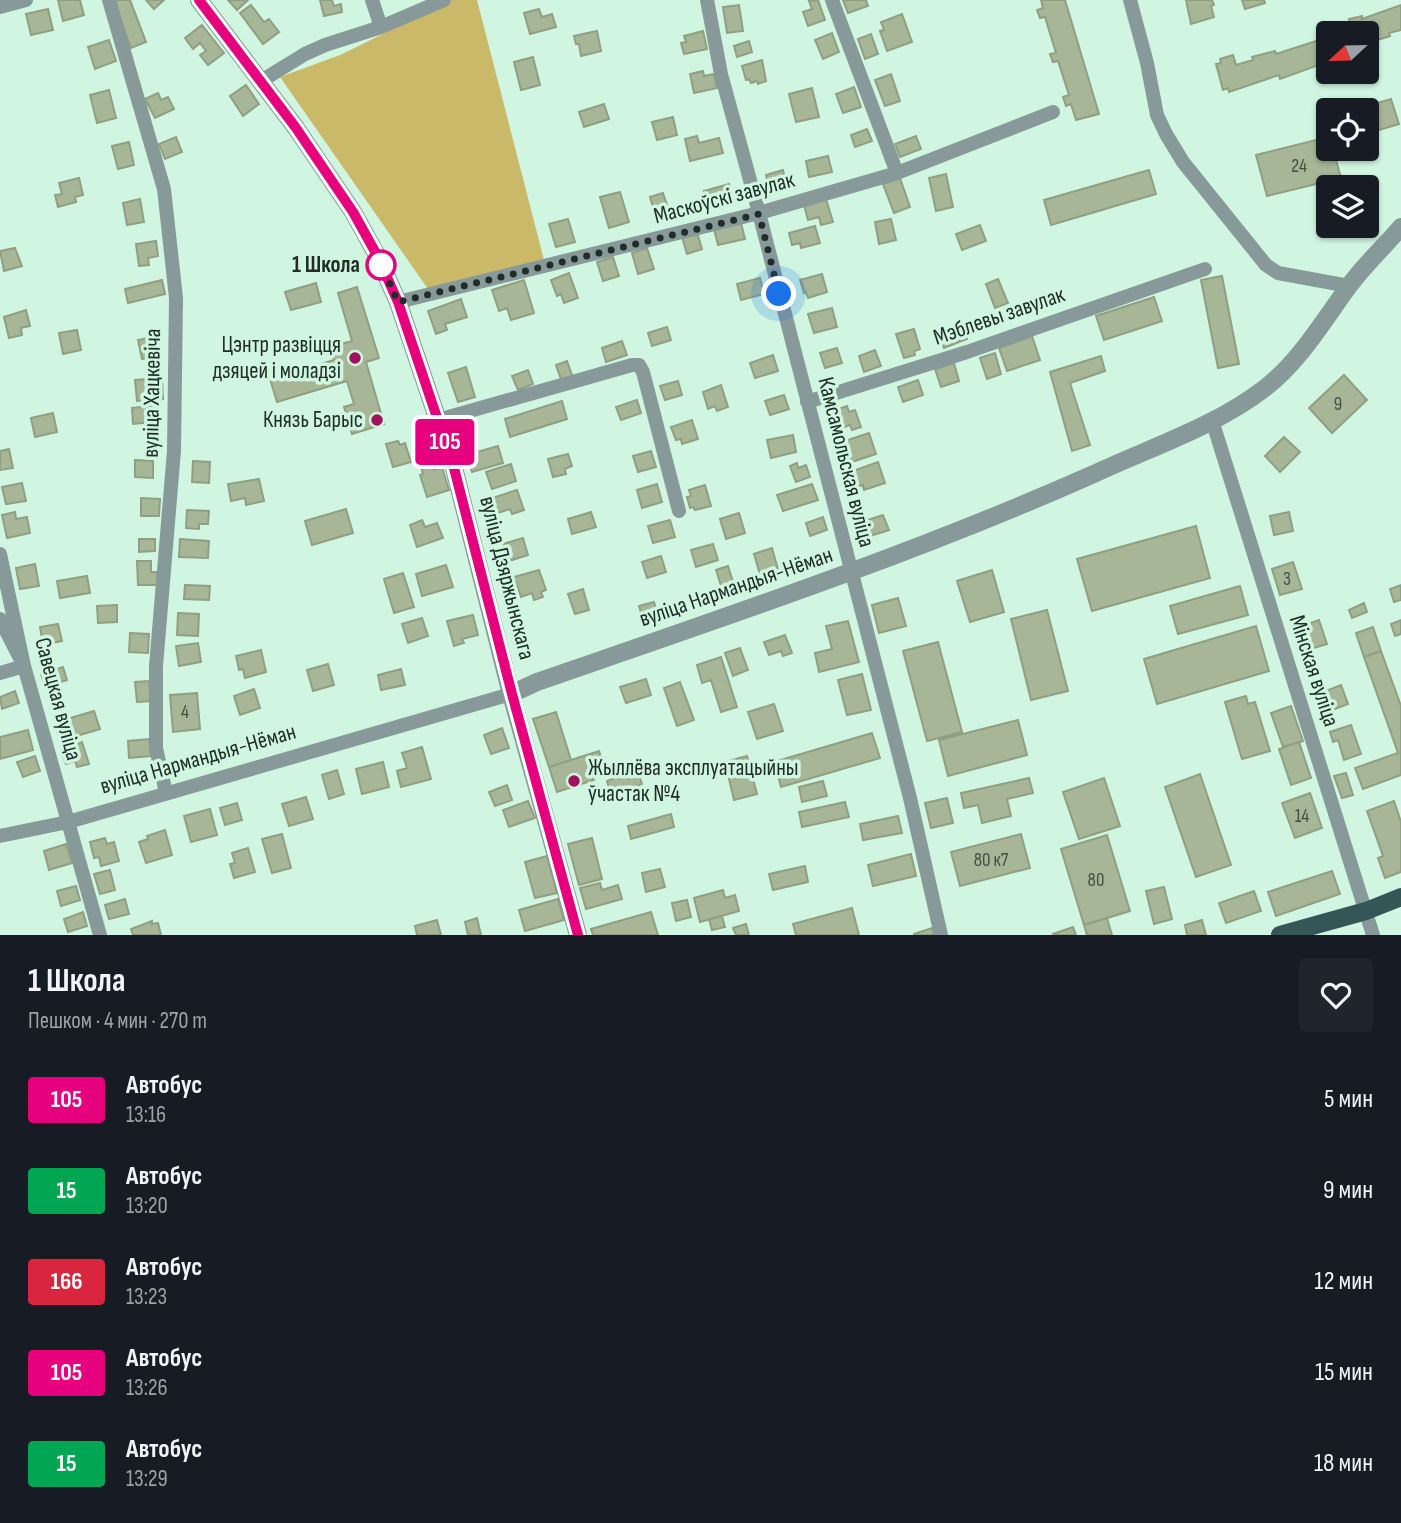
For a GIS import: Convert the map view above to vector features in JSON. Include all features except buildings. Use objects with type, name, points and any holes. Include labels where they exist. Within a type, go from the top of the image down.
[{"type":"main road","points":[[1280,935],[1366,911],[1401,897]]},
{"type":"street","points":[[0,7],[26,0]]},
{"type":"street","name":"вуліца Хацкевіча","points":[[109,0],[164,190],[176,298],[174,451],[156,666],[156,748],[166,793]]},
{"type":"street","name":"вуліца Дзяржынскага","points":[[199,0],[353,212],[378,257],[398,302],[454,468],[578,935]]},
{"type":"street","points":[[372,0],[381,27]]},
{"type":"street","points":[[261,82],[305,54],[325,45],[381,27],[444,0]]},
{"type":"street","name":"Камсамольская вуліца","points":[[707,0],[721,74],[910,798],[941,935]]},
{"type":"street","points":[[832,0],[897,173]]},
{"type":"street","points":[[1130,0],[1147,63],[1157,115],[1183,162],[1266,265],[1278,274],[1349,286]]},
{"type":"street","name":"Маскоўскі завулак","points":[[398,302],[759,214],[897,173],[1053,112]]},
{"type":"street","name":"вуліца Нармандыя-Нёман","points":[[0,836],[68,822],[512,694],[537,682],[851,573],[1045,495],[1212,420],[1266,387],[1288,366],[1328,319],[1349,286],[1401,227]]},
{"type":"street","name":"Мэблевы завулак","points":[[807,402],[967,352],[1205,269]]},
{"type":"street","points":[[438,420],[639,365],[678,511]]},
{"type":"street","name":"Мінская вуліца","points":[[1212,420],[1373,935]]},
{"type":"street","name":"Савецкая вуліца","points":[[0,554],[24,666],[100,935]]},
{"type":"street","points":[[0,619],[24,666],[0,673]]},
{"type":"shaded area","points":[[452,0],[477,0],[544,260],[428,289],[280,77],[340,55]]},
{"type":"bus line","name":"105","points":[[199,0],[296,128],[353,212],[378,257],[398,302],[454,468],[578,935]]},
{"type":"place","name":"1 Школа","points":[[381,265]]},
{"type":"place","name":"Цэнтр развіцця дзяцей і моладзі","points":[[355,358]]},
{"type":"place","name":"Князь Барыс","points":[[377,420]]},
{"type":"place","name":"Жыллёва эксплуатацыйны ўчастак №4","points":[[574,781]]},
{"type":"route","points":[[381,265],[378,257],[398,302],[759,214],[779,294]]}]
